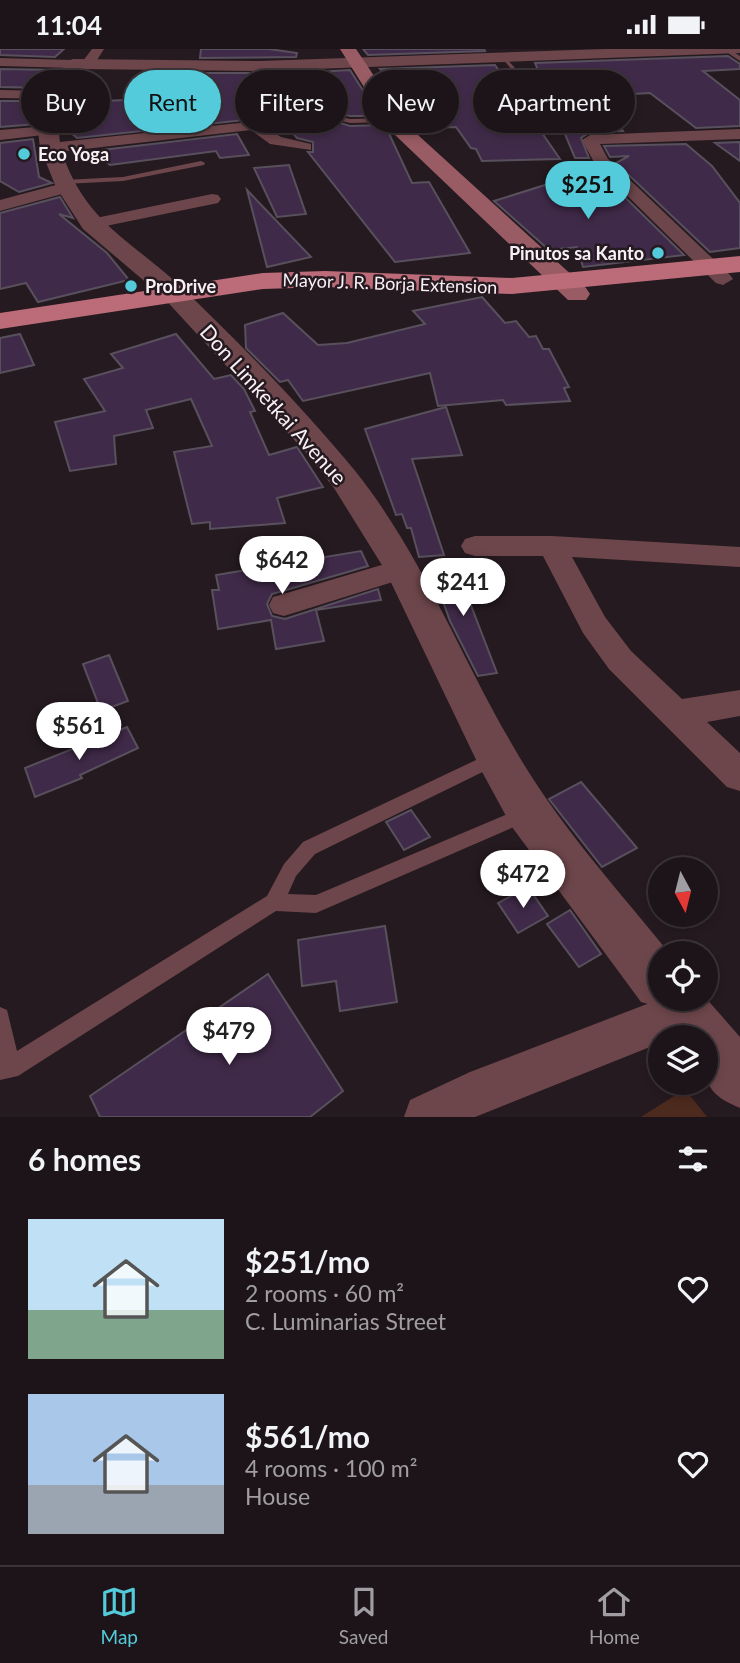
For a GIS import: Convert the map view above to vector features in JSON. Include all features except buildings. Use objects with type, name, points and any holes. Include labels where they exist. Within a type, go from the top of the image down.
[{"type":"main road","points":[[406,133],[468,196],[571,289]]},
{"type":"main road","name":"Mayor J. R. Borja Extension","points":[[0,321],[177,297],[325,291],[471,299],[728,272]]},
{"type":"main road","name":"Mayor J. R. Borja Extension","points":[[0,334],[70,325],[177,297]]},
{"type":"street","points":[[75,70],[98,49]]},
{"type":"street","points":[[0,62],[260,66],[354,56],[737,49]]},
{"type":"street","points":[[188,66],[190,70]]},
{"type":"street","points":[[259,70],[260,66]]},
{"type":"street","points":[[0,93],[21,94]]},
{"type":"street","points":[[0,135],[48,140],[235,126]]},
{"type":"street","points":[[48,140],[49,133]]},
{"type":"street","points":[[264,133],[276,141],[305,147]]},
{"type":"street","points":[[728,272],[601,161],[590,140],[740,134]]},
{"type":"street","name":"Don Limketkai Avenue","points":[[48,140],[65,184],[91,225],[177,297],[320,448],[347,483],[402,569],[496,757],[528,813],[740,1080]]},
{"type":"street","points":[[0,206],[65,184]]},
{"type":"street","points":[[91,225],[212,199]]},
{"type":"street","points":[[475,546],[552,546],[740,557]]},
{"type":"street","points":[[552,546],[594,625],[620,660],[740,776]]},
{"type":"street","points":[[284,605],[402,569]]},
{"type":"street","points":[[676,714],[740,703]]},
{"type":"street","points":[[427,1117],[470,1095],[685,1014]]},
{"type":"lane","points":[[725,50],[740,59]]},
{"type":"lane","points":[[511,55],[521,70]]},
{"type":"lane","points":[[65,184],[123,179],[201,163]]},
{"type":"lane","points":[[0,1017],[5,1069],[274,902],[290,870],[309,848],[496,757]]},
{"type":"lane","points":[[274,902],[316,904],[528,813]]},
{"type":"shaded area","points":[[676,1095],[690,1095],[707,1117],[641,1117]]},
{"type":"place","name":"Eco Yoga","points":[[24,154]]},
{"type":"place","name":"Pinutos sa Kanto","points":[[658,253]]},
{"type":"place","name":"ProDrive","points":[[131,286]]}]
